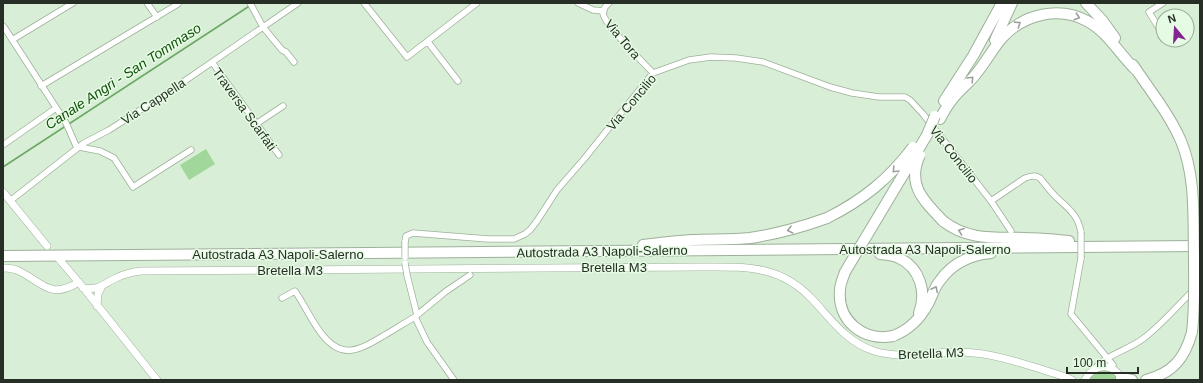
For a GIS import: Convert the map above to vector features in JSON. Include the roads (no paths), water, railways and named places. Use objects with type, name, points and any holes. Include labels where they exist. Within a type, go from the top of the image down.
[{"type":"highway","points":[[1002,3],[927,135],[845,272],[841,281],[839,298],[842,310],[848,320],[860,332],[877,337],[893,336],[909,328],[915,322],[921,315],[938,283],[944,275],[964,260],[988,253],[1032,252],[1069,245]]},
{"type":"highway","points":[[985,62],[1012,3]]},
{"type":"highway","points":[[1086,3],[1106,25],[1169,118],[1181,141],[1190,168],[1192,183],[1194,281],[1194,312],[1192,332],[1187,348],[1178,362],[1160,376],[1146,380]]},
{"type":"highway","points":[[1096,3],[1117,34],[1128,57]]},
{"type":"highway","points":[[643,245],[692,240],[763,236],[803,226],[827,218],[852,205],[881,184],[907,156],[937,117],[976,74],[1002,38],[1020,23],[1039,15],[1055,13],[1086,20],[1098,28],[1108,38],[1136,70]]},
{"type":"highway","points":[[937,117],[918,159],[915,180],[921,197],[943,221],[956,230],[974,236],[1047,239],[1069,245]]},
{"type":"highway","name":"Autostrada A3 Napoli-Salerno","points":[[3,256],[806,250],[1069,245],[1200,240]]},
{"type":"highway","name":"Autostrada A3 Napoli-Salerno","points":[[3,250],[643,245],[1200,246]]},
{"type":"highway","points":[[806,250],[850,254],[890,255],[905,262],[916,272],[922,286],[923,293],[921,306],[915,322]]},
{"type":"highway","points":[[1118,373],[1132,380]]},
{"type":"street","points":[[12,40],[73,3]]},
{"type":"street","points":[[147,3],[157,17]]},
{"type":"street","name":"Via Cappella","points":[[10,201],[78,147],[109,130],[164,95],[298,3]]},
{"type":"street","points":[[364,3],[407,57],[477,3]]},
{"type":"street","points":[[578,3],[593,10],[604,11]]},
{"type":"street","name":"Via Tora","points":[[609,3],[605,7],[603,13],[609,24],[625,44],[653,72]]},
{"type":"street","points":[[41,86],[178,4]]},
{"type":"street","points":[[251,4],[264,27],[282,50],[286,52],[294,62]]},
{"type":"street","points":[[1155,8],[1149,12],[1155,22]]},
{"type":"street","points":[[4,26],[67,125],[78,147],[96,150],[114,158],[133,187],[191,150]]},
{"type":"street","points":[[428,42],[458,81]]},
{"type":"street","name":"Via Concilio","points":[[454,380],[428,342],[416,316],[405,263],[404,242],[406,236],[413,233],[488,239],[514,238],[525,234],[538,221],[557,190],[584,159],[653,72],[700,58],[736,58],[763,62],[830,87],[852,93],[879,97],[905,97],[910,100],[923,114],[991,201],[1012,231]]},
{"type":"street","name":"Traversa Scarfati","points":[[212,62],[279,155]]},
{"type":"street","points":[[256,124],[283,106]]},
{"type":"street","points":[[3,145],[56,108]]},
{"type":"street","points":[[991,201],[1025,178],[1029,176],[1037,176],[1074,214],[1079,222],[1081,232],[1081,258],[1071,314],[1108,358],[1118,373]]},
{"type":"street","points":[[3,192],[47,246]]},
{"type":"street","points":[[59,259],[157,380]]},
{"type":"street","name":"Bretella M3","points":[[89,295],[93,294],[98,288],[115,278],[141,271],[700,267],[754,268],[775,274],[794,284],[813,300],[846,337],[869,350],[884,354],[907,356],[952,352],[985,353],[1071,379],[1086,378]]},
{"type":"street","points":[[3,268],[21,272],[46,288],[52,290],[64,290],[81,285]]},
{"type":"street","points":[[282,298],[295,290],[320,332],[326,339],[336,347],[357,350],[363,348],[416,316],[445,292],[470,275]]},
{"type":"street","points":[[1086,378],[1096,367],[1108,358],[1142,340],[1161,324],[1200,284]]},
{"type":"street","name":"Bretella M3","points":[[81,285],[98,288]]},
{"type":"street","points":[[97,306],[98,288]]},
{"type":"street","points":[[1096,367],[1102,356],[1101,351]]},
{"type":"street","points":[[1118,373],[1115,358],[1122,351]]},
{"type":"street","points":[[1096,367],[1112,368],[1118,373]]},
{"type":"waterway","name":"Canale Angri - San Tommaso","points":[[3,167],[254,3]]}]
